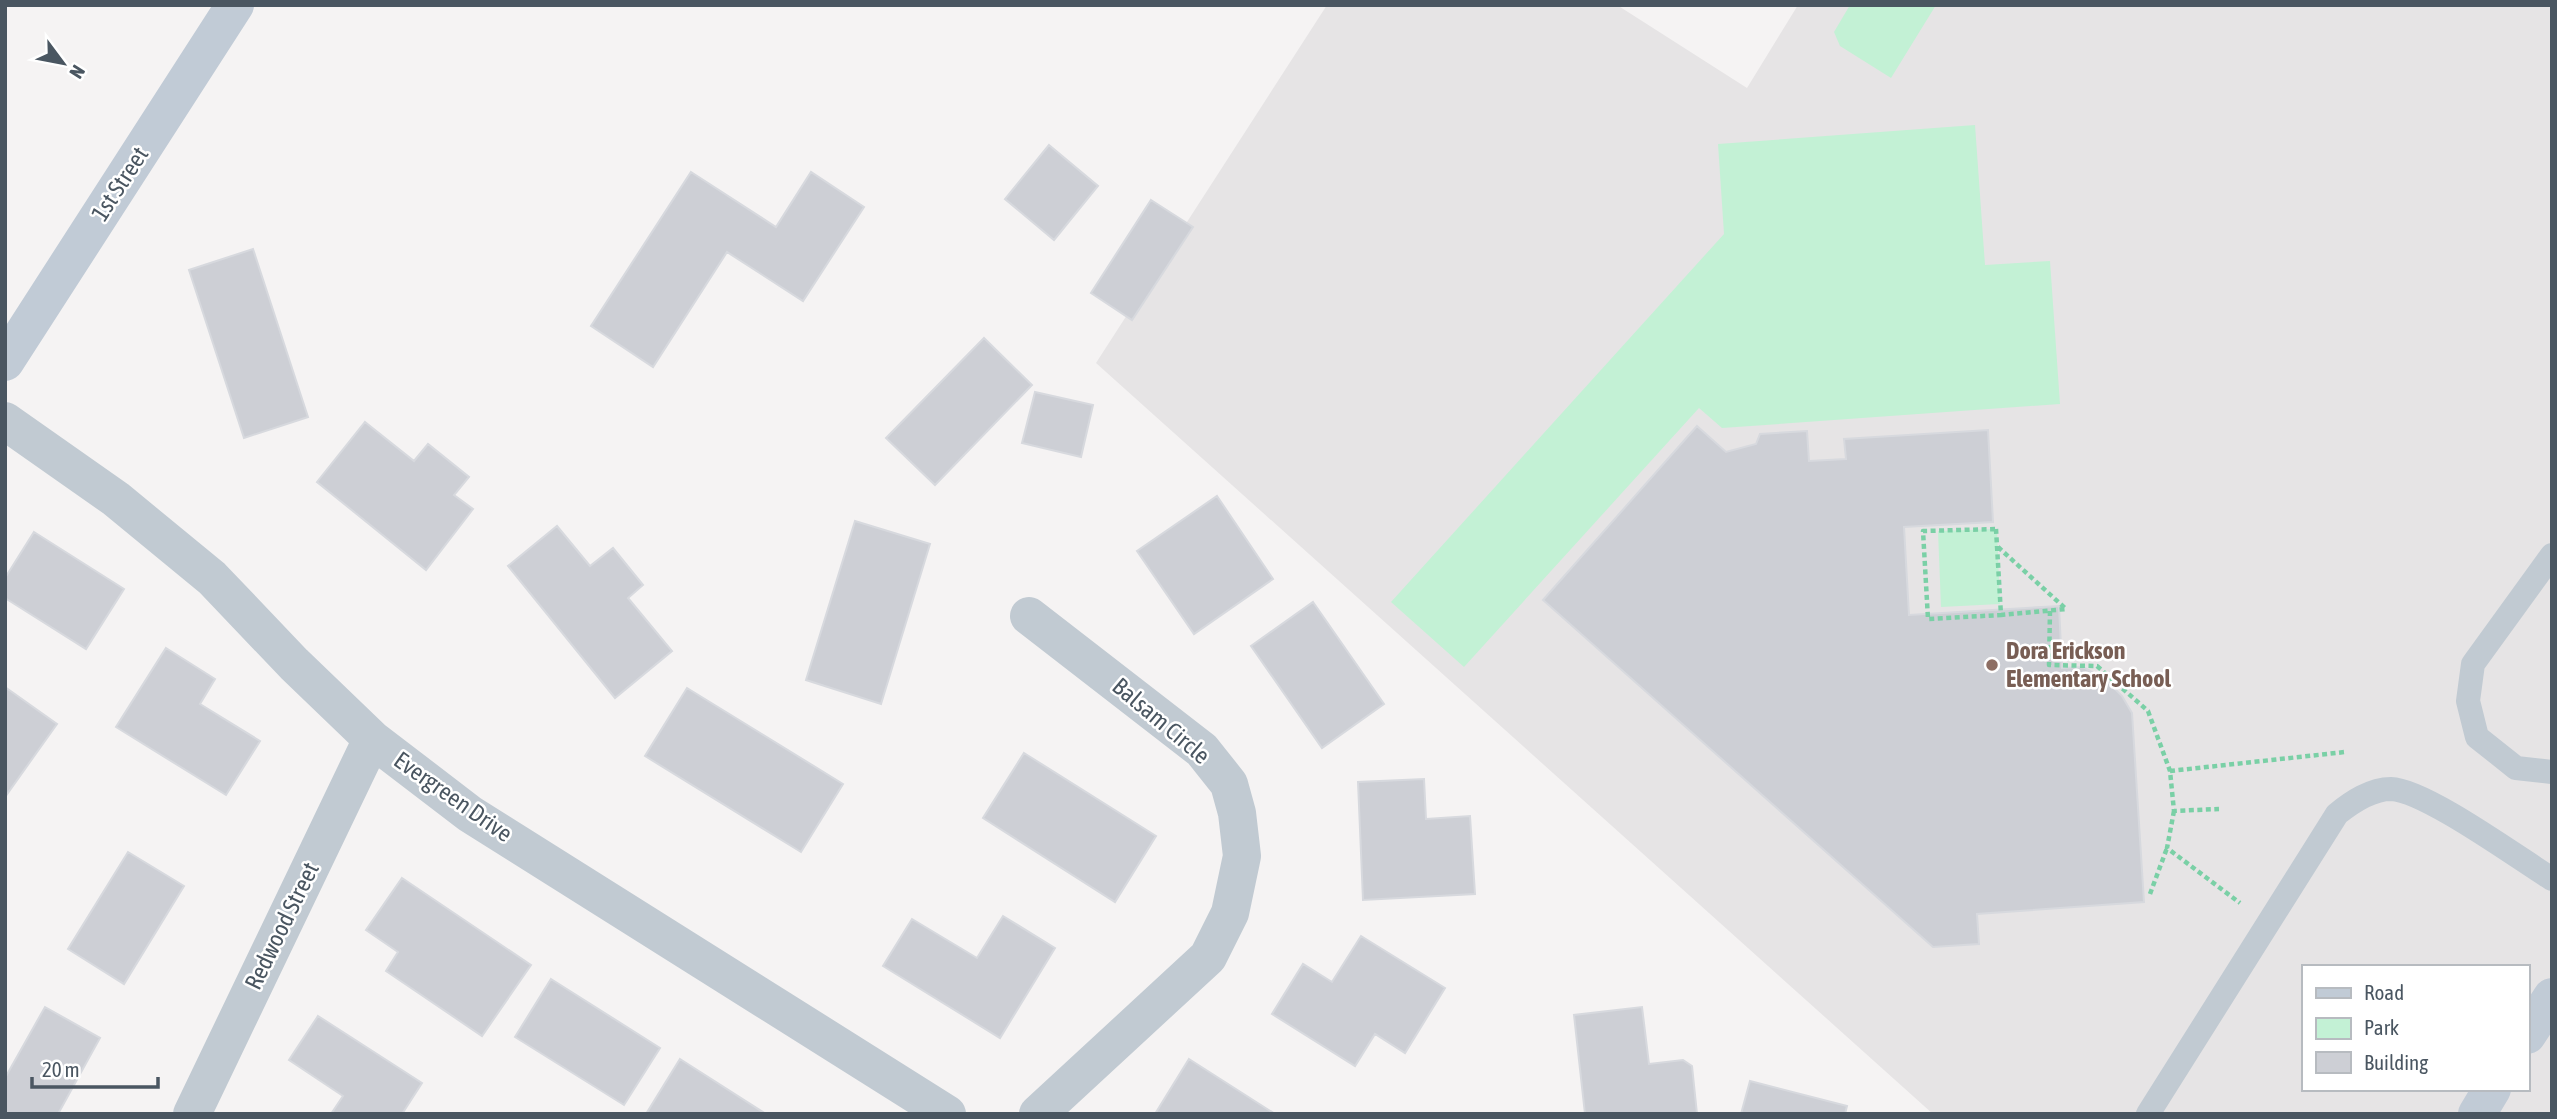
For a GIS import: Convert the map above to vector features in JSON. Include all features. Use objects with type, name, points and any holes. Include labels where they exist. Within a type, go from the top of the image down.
[{"type":"main road","name":"1st Street","points":[[5,362],[235,5]]},
{"type":"main road","points":[[2529,1032],[2552,997]]},
{"type":"main road","points":[[2477,1114],[2491,1091]]},
{"type":"street","name":"Evergreen Drive","points":[[5,421],[116,499],[212,578],[294,664],[372,739],[470,814],[947,1114]]},
{"type":"street","name":"Balsam Circle","points":[[1029,616],[1202,750],[1229,785],[1237,813],[1242,856],[1230,913],[1209,957],[1038,1114]]},
{"type":"street","name":"Redwood Street","points":[[192,1114],[372,739]]},
{"type":"lane","points":[[2552,555],[2473,664],[2468,701],[2477,737],[2516,768],[2552,772]]},
{"type":"lane","points":[[2148,1114],[2337,814],[2358,798],[2390,789],[2418,796],[2552,879]]},
{"type":"path","points":[[1997,546],[2067,609],[2001,615],[1928,619],[1923,531],[1996,529],[2001,615]]},
{"type":"path","points":[[2050,611],[2049,665],[2096,666],[2148,711],[2170,771],[2174,811],[2167,848],[2150,894]]},
{"type":"path","points":[[2170,771],[2345,752]]},
{"type":"path","points":[[2174,811],[2219,809]]},
{"type":"path","points":[[2167,848],[2240,903]]},
{"type":"shaded area","name":"Dora Erickson Elementary School","points":[[1327,5],[1617,5],[1747,88],[1798,5],[2552,5],[2552,1114],[1933,1114],[1096,363]]},
{"type":"green space","points":[[1850,5],[1936,5],[1891,78],[1840,46],[1834,32]]},
{"type":"green space","points":[[1975,125],[1985,265],[2050,261],[2060,404],[1722,428],[1699,408],[1464,667],[1391,602],[1724,234],[1718,144]]},
{"type":"green space","points":[[1997,529],[2000,604],[1941,607],[1938,531]]},
{"type":"building","points":[[1049,145],[1098,186],[1054,240],[1005,199]]},
{"type":"building","points":[[691,172],[776,227],[811,172],[864,207],[803,301],[727,252],[653,367],[591,326]]},
{"type":"building","points":[[1151,200],[1193,227],[1132,320],[1091,293]]},
{"type":"building","points":[[253,249],[308,417],[244,438],[189,270]]},
{"type":"building","points":[[984,338],[1032,385],[935,485],[886,438]]},
{"type":"building","points":[[1035,392],[1093,405],[1081,457],[1022,443]]},
{"type":"building","points":[[365,422],[414,461],[428,444],[469,477],[454,495],[473,509],[426,570],[317,482]]},
{"type":"building","points":[[1697,426],[1726,452],[1756,444],[1760,434],[1807,431],[1809,461],[1846,459],[1844,439],[1988,430],[1993,522],[1904,527],[1909,615],[2059,606],[2062,668],[2083,667],[2105,679],[2122,696],[2132,713],[2144,902],[1977,914],[1979,944],[1933,947],[1543,600]]},
{"type":"building","points":[[1217,496],[1273,579],[1194,634],[1137,551]]},
{"type":"building","points":[[855,521],[930,544],[881,704],[806,680]]},
{"type":"building","points":[[557,526],[590,566],[613,548],[643,585],[628,598],[672,651],[615,698],[508,566]]},
{"type":"building","points":[[34,532],[124,589],[86,649],[5,598],[5,578]]},
{"type":"building","points":[[1313,602],[1384,704],[1322,748],[1251,646]]},
{"type":"building","points":[[166,648],[215,679],[200,704],[260,741],[226,795],[116,727]]},
{"type":"building","points":[[5,687],[57,724],[5,797]]},
{"type":"building","points":[[687,688],[843,784],[801,852],[645,756]]},
{"type":"building","points":[[1024,753],[1156,836],[1115,902],[983,818]]},
{"type":"building","points":[[1424,779],[1426,819],[1470,816],[1475,894],[1363,900],[1358,782]]},
{"type":"building","points":[[128,852],[184,886],[124,984],[68,949]]},
{"type":"building","points":[[402,878],[531,965],[482,1036],[386,971],[398,952],[366,930]]},
{"type":"building","points":[[1003,916],[1055,948],[1000,1038],[883,966],[912,919],[977,958]]},
{"type":"building","points":[[1361,936],[1445,988],[1405,1053],[1375,1034],[1355,1066],[1272,1014],[1303,964],[1332,982]]},
{"type":"building","points":[[551,979],[660,1048],[624,1105],[515,1037]]},
{"type":"building","points":[[45,1007],[100,1038],[58,1114],[5,1114],[5,1078]]},
{"type":"building","points":[[1642,1007],[1649,1064],[1683,1060],[1692,1066],[1697,1114],[1585,1114],[1574,1015]]},
{"type":"building","points":[[318,1016],[422,1083],[402,1114],[331,1114],[343,1096],[289,1060]]},
{"type":"building","points":[[680,1059],[766,1114],[646,1114]]},
{"type":"building","points":[[1189,1059],[1275,1114],[1155,1114]]},
{"type":"building","points":[[1750,1081],[1847,1106],[1845,1114],[1741,1114]]},
{"type":"place","name":"Dora Erickson Elementary School","points":[[1992,665]]}]
